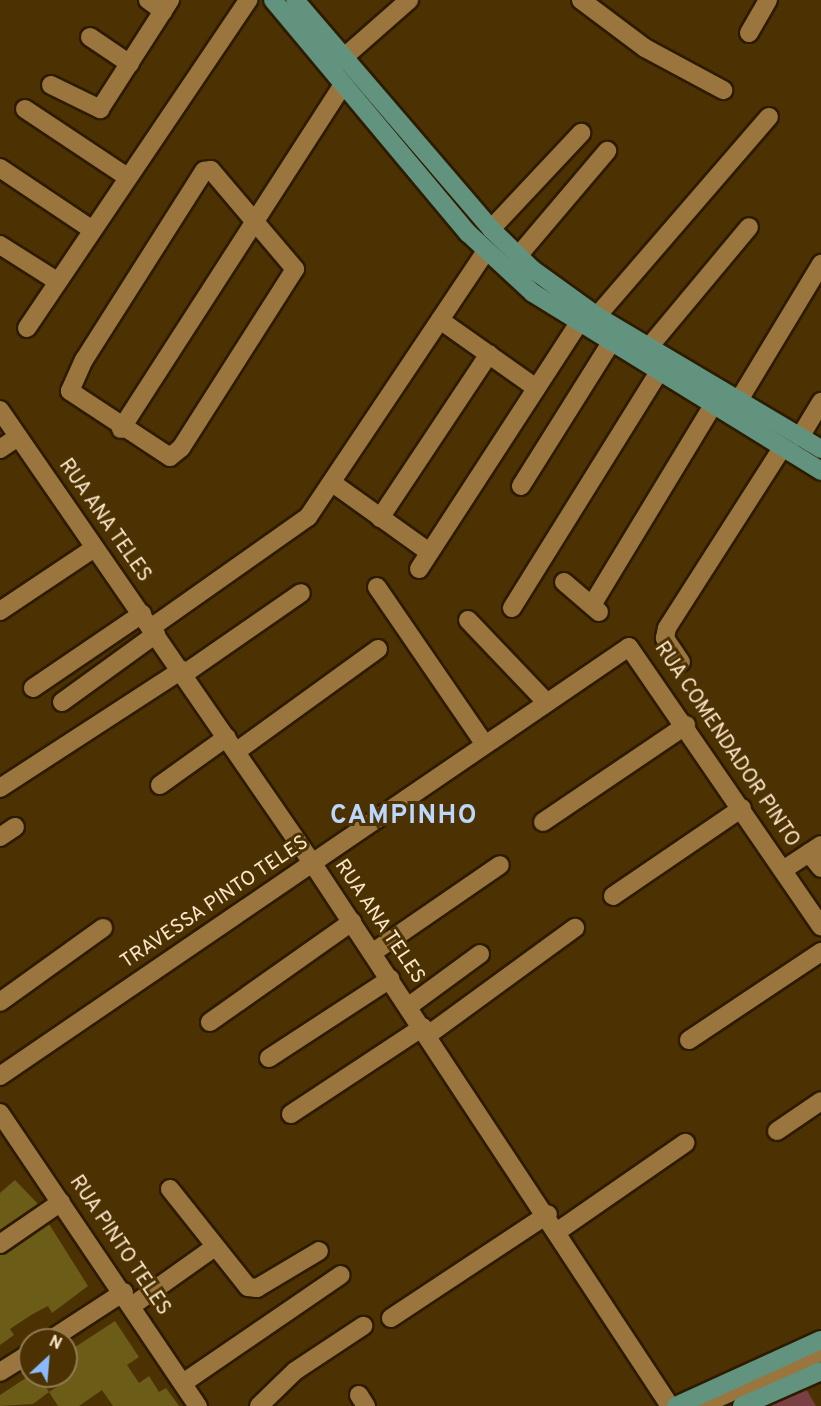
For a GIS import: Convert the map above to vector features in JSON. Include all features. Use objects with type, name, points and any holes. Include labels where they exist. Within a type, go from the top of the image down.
[{"type":"main road","points":[[273,0],[330,70],[486,251],[578,324],[821,471]]},
{"type":"main road","points":[[295,0],[491,229],[518,256],[597,316],[821,449]]},
{"type":"main road","points":[[676,1406],[821,1340]]},
{"type":"main road","points":[[742,1406],[821,1371]]},
{"type":"street","points":[[27,328],[126,176],[248,0]]},
{"type":"street","points":[[330,70],[409,0]]},
{"type":"street","points":[[581,0],[645,48],[723,90]]},
{"type":"street","points":[[748,33],[768,0]]},
{"type":"street","points":[[51,85],[100,109],[130,64],[161,4]]},
{"type":"street","points":[[90,37],[130,64]]},
{"type":"street","points":[[121,429],[343,84]]},
{"type":"street","points":[[25,109],[126,176]]},
{"type":"street","points":[[597,316],[769,117]]},
{"type":"street","points":[[491,229],[581,133]]},
{"type":"street","points":[[518,256],[608,152]]},
{"type":"street","points":[[0,168],[91,229]]},
{"type":"street","points":[[204,171],[221,177],[253,222],[293,264],[292,276],[175,455],[166,456],[72,397],[72,385],[204,171]]},
{"type":"street","points":[[649,347],[749,227]]},
{"type":"street","points":[[0,245],[57,281]]},
{"type":"street","points":[[33,688],[150,625],[294,528],[334,484],[486,251]]},
{"type":"street","points":[[739,400],[816,284],[821,264]]},
{"type":"street","points":[[440,320],[536,387]]},
{"type":"street","points":[[419,569],[578,324]]},
{"type":"street","points":[[521,486],[610,344]]},
{"type":"street","points":[[381,518],[489,354]]},
{"type":"street","points":[[512,608],[658,373]]},
{"type":"street","points":[[800,437],[821,402]]},
{"type":"street","points":[[564,582],[596,609],[713,405]]},
{"type":"street","name":"RUA ANA TELES","points":[[0,410],[93,549],[183,672],[409,1006],[548,1214],[670,1406]]},
{"type":"street","points":[[0,449],[18,437]]},
{"type":"street","points":[[681,662],[665,638],[667,628],[782,448]]},
{"type":"street","points":[[334,484],[429,552]]},
{"type":"street","points":[[0,611],[93,549]]},
{"type":"street","points":[[377,587],[484,743]]},
{"type":"street","points":[[0,788],[183,672],[301,592]]},
{"type":"street","points":[[468,620],[546,702]]},
{"type":"street","points":[[62,702],[150,625]]},
{"type":"street","name":"TRAVESSA PINTO TELES","points":[[0,1076],[313,864],[484,743],[633,648]]},
{"type":"street","name":"RUA COMENDADOR PINTO","points":[[633,648],[821,926]]},
{"type":"street","points":[[160,785],[232,744],[378,649]]},
{"type":"street","points":[[543,822],[686,725]]},
{"type":"street","points":[[613,896],[742,808]]},
{"type":"street","points":[[783,870],[815,849],[821,868]]},
{"type":"street","points":[[372,953],[500,866]]},
{"type":"street","points":[[210,1022],[352,922]]},
{"type":"street","points":[[0,1002],[103,928]]},
{"type":"street","points":[[291,1114],[425,1031],[575,928]]},
{"type":"street","points":[[689,1040],[821,952]]},
{"type":"street","points":[[409,1006],[480,954]]},
{"type":"street","points":[[269,1058],[390,979]]},
{"type":"street","points":[[777,1131],[821,1101]]},
{"type":"street","name":"RUA PINTO TELES","points":[[0,1113],[129,1299],[198,1406]]},
{"type":"street","points":[[558,1231],[685,1143]]},
{"type":"street","points":[[170,1189],[243,1284],[253,1289],[319,1251]]},
{"type":"street","points":[[0,1244],[61,1202]]},
{"type":"street","points":[[391,1318],[548,1214]]},
{"type":"street","points":[[73,1328],[129,1299],[215,1247]]},
{"type":"street","points":[[183,1383],[341,1275]]},
{"type":"street","points":[[259,1406],[295,1371],[363,1326]]},
{"type":"street","points":[[700,1406],[821,1352]]},
{"type":"street","points":[[0,1372],[18,1361]]},
{"type":"street","points":[[723,1406],[821,1363]]},
{"type":"shaded area","points":[[805,1387],[816,1406],[761,1406]]},
{"type":"building","points":[[15,1180],[38,1204],[0,1230],[0,1193]]},
{"type":"building","points":[[49,1224],[88,1286],[52,1313],[48,1306],[10,1329],[14,1335],[0,1345],[0,1255]]},
{"type":"building","points":[[115,1321],[139,1357],[127,1365],[139,1383],[149,1376],[159,1392],[166,1388],[179,1406],[113,1406],[102,1390],[79,1406],[58,1406],[49,1392],[55,1388],[78,1388],[78,1345]]},
{"type":"building","points":[[18,1383],[18,1388],[46,1388],[49,1392],[33,1404],[0,1406],[0,1395]]},
{"type":"district","name":"CAMPINHO","points":[[404,817]]}]
